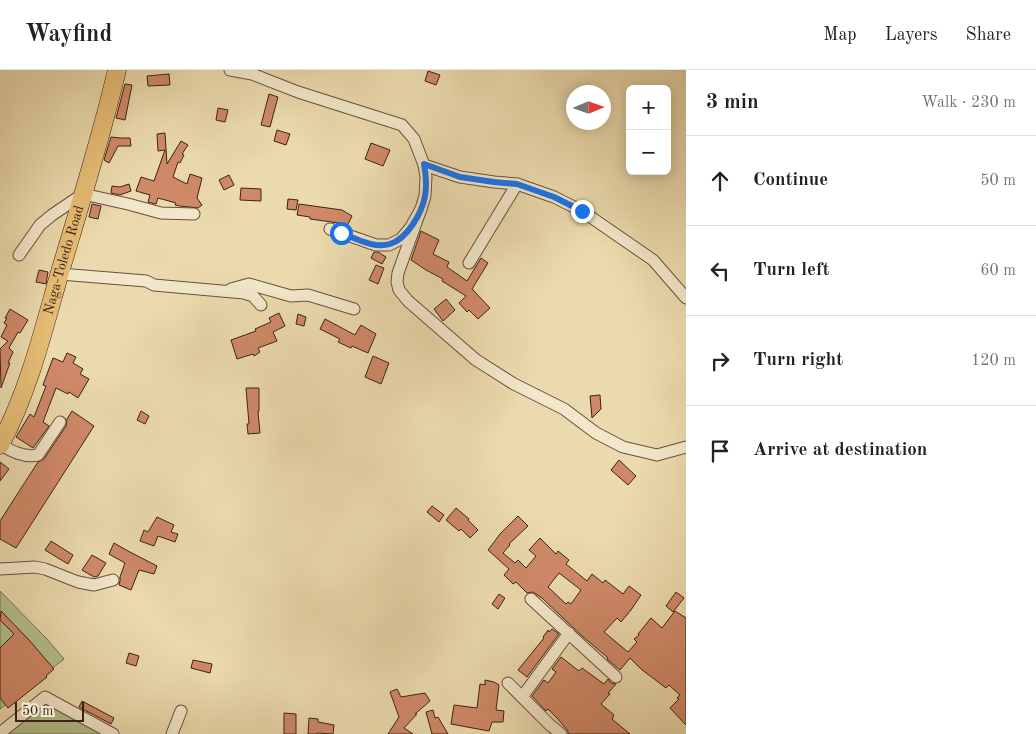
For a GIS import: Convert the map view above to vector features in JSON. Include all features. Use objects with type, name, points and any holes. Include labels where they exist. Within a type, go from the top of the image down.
[{"type":"highway","name":"Naga-Toledo Road","points":[[0,444],[14,417],[32,368],[83,194],[116,70]]},
{"type":"street","points":[[230,70],[252,74],[298,92],[402,125],[414,139],[424,164],[426,177],[425,196],[398,274],[399,290],[408,302],[476,360],[514,384],[564,409],[605,438],[623,447],[657,454],[686,448]]},
{"type":"street","points":[[424,164],[460,177],[517,184],[554,197],[582,211],[654,260],[686,298]]},
{"type":"street","points":[[470,263],[517,184]]},
{"type":"street","points":[[19,255],[40,225],[83,194],[161,213],[194,214]]},
{"type":"street","points":[[330,229],[376,245],[389,245],[401,239],[411,227],[421,209]]},
{"type":"street","points":[[60,274],[146,281],[154,285],[244,293],[253,296],[261,305]]},
{"type":"street","points":[[224,291],[249,284],[291,296],[308,294],[354,309]]},
{"type":"street","points":[[0,444],[12,451],[32,456],[38,455],[60,422]]},
{"type":"street","points":[[0,569],[35,567],[78,582],[94,585],[113,580]]},
{"type":"street","points":[[531,599],[616,676]]},
{"type":"street","points":[[522,697],[569,633]]},
{"type":"street","points":[[508,683],[561,734]]},
{"type":"street","points":[[0,733],[46,697],[113,734]]},
{"type":"street","points":[[172,734],[181,711]]},
{"type":"street","points":[[542,734],[550,725]]},
{"type":"green space","points":[[0,591],[64,659],[0,709]]},
{"type":"green space","points":[[45,697],[113,734],[0,734]]},
{"type":"building","points":[[428,71],[440,75],[436,85],[425,81]]},
{"type":"building","points":[[169,74],[170,85],[148,86],[147,76]]},
{"type":"building","points":[[125,84],[132,85],[125,120],[116,118]]},
{"type":"building","points":[[269,94],[278,97],[270,127],[261,125]]},
{"type":"building","points":[[218,108],[228,110],[225,122],[216,120]]},
{"type":"building","points":[[277,130],[290,134],[286,145],[274,141]]},
{"type":"building","points":[[165,133],[167,164],[181,141],[188,145],[182,154],[184,155],[180,163],[178,162],[173,177],[187,184],[190,174],[202,178],[197,198],[202,205],[198,208],[175,205],[176,203],[158,198],[156,204],[148,202],[150,195],[136,191],[141,177],[154,181],[165,150],[158,151],[157,134]]},
{"type":"building","points":[[111,137],[130,138],[131,146],[118,146],[109,163],[104,160]]},
{"type":"building","points":[[371,143],[390,150],[383,166],[365,159]]},
{"type":"building","points":[[229,175],[234,185],[224,190],[219,180]]},
{"type":"building","points":[[129,184],[131,191],[120,195],[111,193],[112,186],[120,187]]},
{"type":"building","points":[[241,188],[261,189],[261,201],[240,200]]},
{"type":"building","points":[[288,199],[298,200],[296,210],[287,209]]},
{"type":"building","points":[[92,204],[101,206],[98,219],[89,217]]},
{"type":"building","points":[[299,204],[342,210],[352,216],[347,226],[310,219],[310,217],[297,215]]},
{"type":"building","points":[[421,231],[439,240],[433,254],[449,262],[447,267],[467,281],[481,258],[488,263],[472,289],[490,308],[478,319],[469,310],[467,312],[459,303],[466,296],[442,281],[443,279],[411,260]]},
{"type":"building","points":[[374,252],[378,252],[386,257],[382,264],[371,258]]},
{"type":"building","points":[[376,265],[384,268],[378,284],[369,280]]},
{"type":"building","points":[[39,270],[48,272],[46,284],[36,282]]},
{"type":"building","points":[[446,299],[455,310],[443,321],[434,309]]},
{"type":"building","points":[[10,309],[28,320],[20,333],[18,332],[9,348],[13,352],[1,388],[0,349],[8,341],[1,337],[7,325],[4,323]]},
{"type":"building","points":[[279,313],[285,326],[273,332],[277,341],[258,348],[260,352],[254,356],[253,354],[237,359],[231,340],[256,331],[255,329],[271,322],[269,318]]},
{"type":"building","points":[[298,314],[306,317],[304,326],[296,324]]},
{"type":"building","points":[[325,319],[355,335],[361,325],[376,334],[368,353],[338,342],[340,339],[320,329]]},
{"type":"building","points":[[67,353],[76,357],[73,363],[83,369],[80,374],[89,379],[78,398],[69,392],[68,394],[56,388],[43,422],[49,426],[33,448],[16,437],[30,414],[34,417],[46,386],[43,385],[53,358],[63,362]]},
{"type":"building","points":[[373,356],[389,363],[381,384],[365,377]]},
{"type":"building","points":[[246,388],[259,388],[258,411],[260,433],[248,434]]},
{"type":"building","points":[[600,395],[601,409],[592,418],[590,396]]},
{"type":"building","points":[[72,411],[94,426],[16,548],[0,539],[0,521],[38,462],[44,459],[66,426],[67,419]]},
{"type":"building","points":[[141,411],[149,416],[145,424],[137,420]]},
{"type":"building","points":[[619,460],[636,476],[628,485],[611,470]]},
{"type":"building","points":[[0,462],[9,469],[0,481]]},
{"type":"building","points":[[432,506],[444,515],[439,522],[427,512]]},
{"type":"building","points":[[456,508],[478,530],[470,538],[461,529],[459,531],[446,520]]},
{"type":"building","points":[[518,516],[528,526],[509,544],[503,553],[515,563],[518,560],[526,568],[536,556],[529,550],[540,538],[556,554],[558,551],[569,560],[566,564],[587,581],[592,574],[603,583],[605,580],[623,594],[629,586],[641,595],[621,622],[617,618],[604,632],[628,652],[637,642],[634,639],[651,618],[662,628],[675,611],[686,618],[686,725],[670,708],[679,699],[677,698],[680,695],[669,685],[666,688],[630,658],[620,670],[542,598],[533,592],[527,593],[516,582],[513,584],[504,575],[509,569],[488,550],[500,534]],"holes":[[[559,573],[581,590],[571,604],[568,602],[566,604],[548,587]]]},
{"type":"building","points":[[157,517],[174,525],[171,532],[178,534],[175,542],[158,536],[154,546],[140,541],[144,530],[148,532]]},
{"type":"building","points":[[51,541],[73,555],[68,564],[45,550]]},
{"type":"building","points":[[114,543],[157,566],[154,574],[139,570],[131,590],[119,585],[125,563],[109,554]]},
{"type":"building","points":[[92,555],[106,563],[98,576],[94,577],[82,570]]},
{"type":"building","points":[[676,592],[684,598],[673,612],[666,606]]},
{"type":"building","points":[[499,594],[505,598],[498,609],[492,604]]},
{"type":"building","points":[[1,611],[54,669],[47,677],[8,708],[0,698],[0,648],[14,634],[0,620]]},
{"type":"building","points":[[552,629],[559,634],[527,677],[518,670],[544,638],[548,630],[549,632]]},
{"type":"building","points":[[129,653],[139,656],[136,666],[126,663]]},
{"type":"building","points":[[561,657],[579,671],[582,668],[604,684],[608,679],[611,683],[616,684],[601,704],[614,715],[612,719],[630,734],[568,734],[568,731],[557,718],[548,709],[546,711],[532,696],[544,680],[548,683],[556,672],[552,669]]},
{"type":"building","points":[[193,660],[212,664],[210,673],[191,668]]},
{"type":"building","points":[[485,680],[499,685],[496,710],[504,711],[503,722],[492,722],[489,731],[451,724],[454,705],[477,708],[480,684],[485,685]]},
{"type":"building","points":[[397,689],[401,697],[425,693],[430,701],[415,714],[417,714],[404,728],[413,734],[388,734],[399,717],[390,692]]},
{"type":"building","points":[[82,701],[114,718],[111,724],[79,707]]},
{"type":"building","points":[[433,710],[435,718],[438,717],[448,734],[432,734],[426,712]]},
{"type":"building","points":[[284,713],[296,714],[296,734],[284,734]]},
{"type":"building","points":[[309,718],[334,725],[333,734],[308,734]]},
{"type":"route","points":[[341,233],[376,245],[389,245],[401,239],[411,227],[421,209],[425,196],[426,177],[424,164],[460,177],[517,184],[554,197],[582,211]]}]
